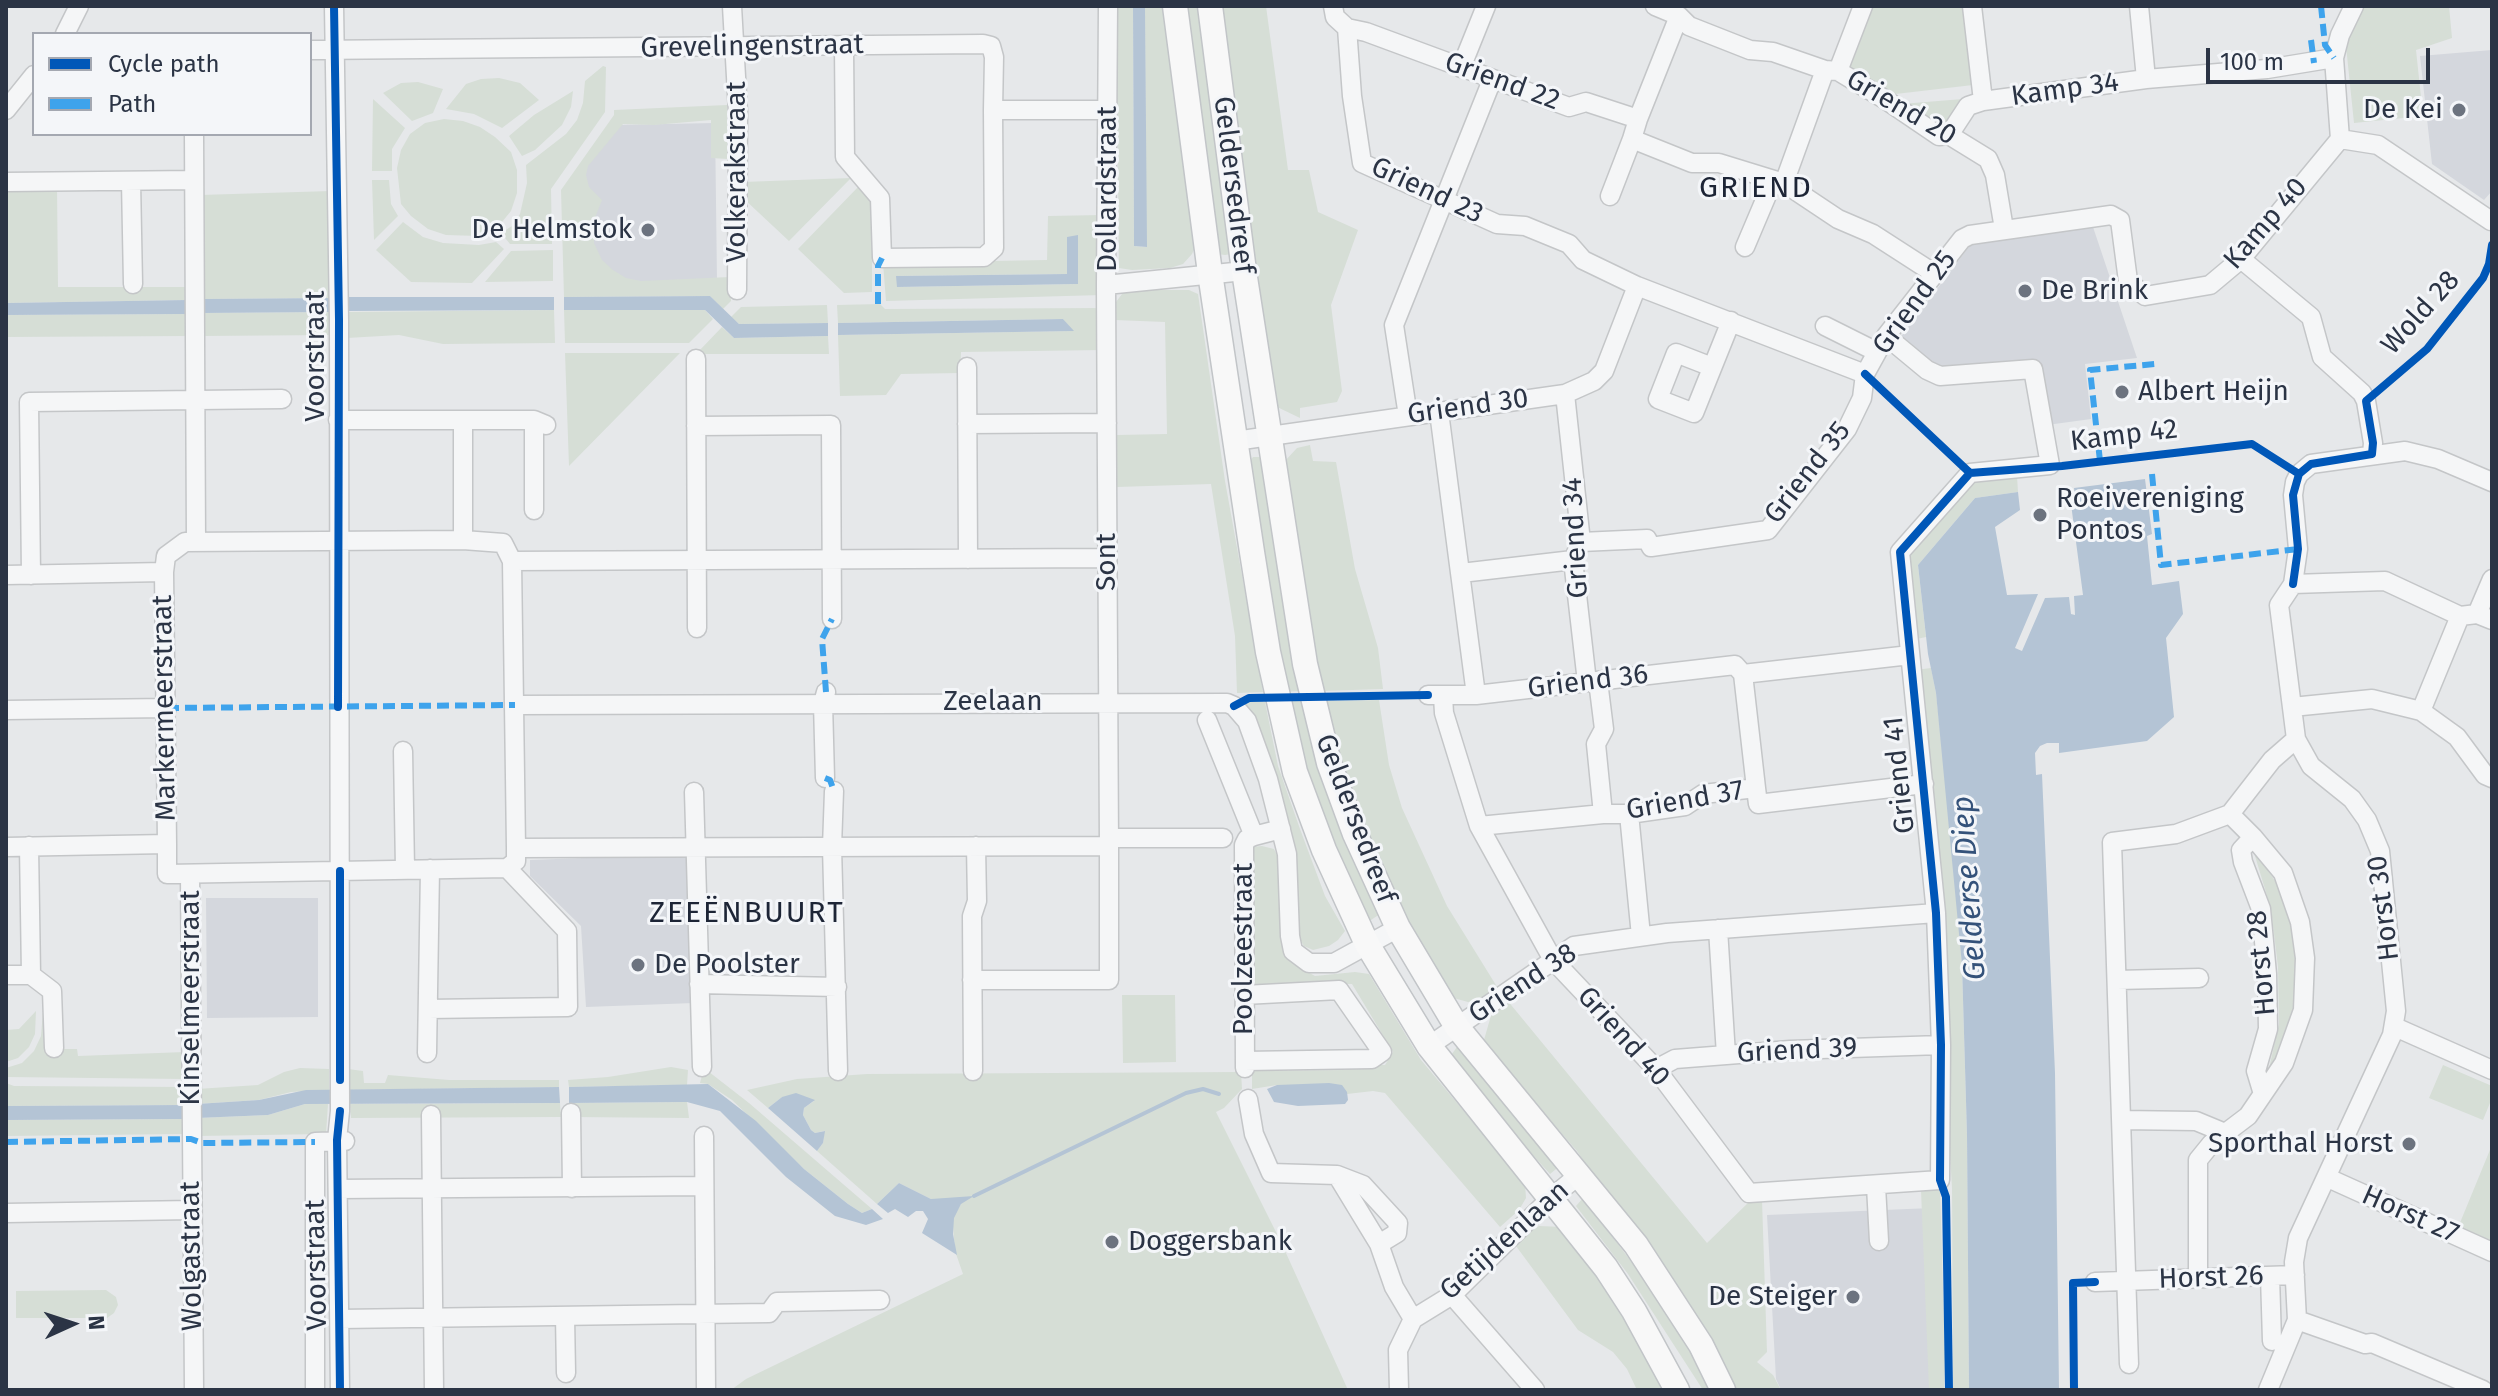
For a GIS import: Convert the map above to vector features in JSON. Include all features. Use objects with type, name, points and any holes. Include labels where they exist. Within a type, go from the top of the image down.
[{"type":"main road","name":"Geldersedreef","points":[[1175,6],[1235,441],[1275,685],[1295,772],[1324,850],[1367,944],[1429,1046],[1578,1230],[1620,1290],[1677,1390]]},
{"type":"main road","name":"Geldersedreef","points":[[1210,6],[1244,271],[1310,685],[1329,763],[1355,834],[1398,928],[1457,1027],[1636,1245],[1701,1345],[1723,1390]]},
{"type":"street","points":[[66,32],[79,6]]},
{"type":"street","name":"Voorstraat","points":[[334,6],[339,320],[340,1080],[341,1129],[348,1153],[343,1189],[345,1319],[350,1390]]},
{"type":"street","name":"Volkerakstraat","points":[[732,6],[738,112],[737,290]]},
{"type":"street","name":"Dollardstraat","points":[[1108,6],[1106,285],[1244,271]]},
{"type":"street","name":"Griend 23","points":[[1333,6],[1335,17],[1347,28],[1352,96],[1362,163],[1497,224],[1525,226],[1569,244],[1583,260],[1637,286],[1865,374]]},
{"type":"street","points":[[1461,68],[1486,6]]},
{"type":"street","name":"Griend 20","points":[[1655,6],[1679,16],[1689,26],[1750,50],[1773,52],[1831,70],[1886,100],[1939,136],[1949,135],[1988,159],[1992,164],[2004,229]]},
{"type":"street","points":[[1745,247],[1863,6]]},
{"type":"street","points":[[1949,135],[1968,106],[1983,101],[1972,6]]},
{"type":"street","name":"Kamp 34","points":[[2139,6],[2146,79]]},
{"type":"street","points":[[2354,6],[2340,35],[2334,58],[2340,139],[2378,145],[2491,221]]},
{"type":"street","points":[[1610,196],[1679,16]]},
{"type":"street","name":"Griend 22","points":[[1347,28],[1366,32],[1569,107],[1586,102],[1638,119]]},
{"type":"street","name":"Grevelingenstraat","points":[[312,50],[983,44],[991,46],[994,57],[993,110]]},
{"type":"street","points":[[844,47],[845,157],[880,198],[882,258],[984,257],[994,248],[993,110],[1107,110]]},
{"type":"street","name":"Kamp 34","points":[[1983,101],[2146,79],[2267,69],[2334,58]]},
{"type":"street","points":[[6,110],[32,78]]},
{"type":"street","points":[[1408,416],[1394,325],[1492,80]]},
{"type":"street","points":[[194,136],[196,541]]},
{"type":"street","points":[[1632,139],[1692,163],[1719,163],[1778,182],[1838,219],[1873,234],[1935,274]]},
{"type":"street","name":"Kamp 40","points":[[2111,215],[2120,220],[2128,281],[2145,296],[2210,285],[2241,259],[2340,139]]},
{"type":"street","points":[[6,182],[194,180]]},
{"type":"street","points":[[131,181],[133,284]]},
{"type":"street","name":"Griend 25","points":[[1865,374],[1881,344],[1962,239],[2004,229],[2111,215]]},
{"type":"street","points":[[2241,259],[2311,317],[2322,357],[2362,393],[2366,401],[2372,454]]},
{"type":"street","name":"Sont","points":[[972,980],[1109,980],[1106,285]]},
{"type":"street","name":"Griend 30","points":[[1235,441],[1565,394],[1594,381],[1604,371],[1637,286]]},
{"type":"street","points":[[1712,367],[1731,321]]},
{"type":"street","points":[[1825,326],[1846,336],[1881,344]]},
{"type":"street","points":[[1833,362],[1846,336]]},
{"type":"street","name":"Griend 41","points":[[1881,344],[1940,376],[2033,369],[2050,465],[1970,473],[1900,552],[1936,913],[1941,1045],[1940,1180]]},
{"type":"street","points":[[696,359],[697,628]]},
{"type":"street","points":[[967,367],[968,559]]},
{"type":"street","name":"Griend 35","points":[[1581,542],[1647,539],[1651,547],[1768,530],[1847,429],[1862,398],[1865,374]]},
{"type":"street","name":"Griend 34","points":[[1565,394],[1581,542],[1573,560],[1604,729],[1596,746],[1603,814]]},
{"type":"street","points":[[31,575],[29,402],[282,399]]},
{"type":"street","points":[[1439,412],[1476,695]]},
{"type":"street","points":[[338,420],[540,423],[534,510]]},
{"type":"street","points":[[463,420],[463,540]]},
{"type":"street","points":[[967,424],[1107,423]]},
{"type":"street","points":[[696,426],[831,425],[832,619]]},
{"type":"street","name":"Horst 30","points":[[2395,1027],[2380,851],[2367,820],[2352,799],[2311,766],[2296,739],[2279,605],[2293,584],[2298,549],[2293,495],[2299,474],[2311,464],[2405,451],[2427,456],[2492,482]]},
{"type":"street","points":[[6,575],[164,572],[166,556],[185,542],[196,541],[463,540],[503,543],[512,561],[516,861],[507,868],[190,874]]},
{"type":"street","points":[[512,561],[1107,558]]},
{"type":"street","points":[[1461,573],[1573,560]]},
{"type":"street","name":"Markermeerstraat","points":[[164,572],[167,874],[190,874]]},
{"type":"street","points":[[2421,711],[2476,617],[2492,579]]},
{"type":"street","points":[[2293,584],[2385,581],[2476,617]]},
{"type":"street","name":"Griend 36","points":[[1436,696],[1476,695],[1735,665],[1743,674],[1910,655]]},
{"type":"street","points":[[1743,674],[1756,788]]},
{"type":"street","name":"Griend 40","points":[[1436,696],[1479,826],[1553,960],[1656,1069],[1749,1193],[1940,1180]]},
{"type":"street","points":[[825,698],[838,1071]]},
{"type":"street","name":"Zeelaan","points":[[515,705],[825,698],[1227,703],[1234,706],[1247,721],[1268,779],[1281,829]]},
{"type":"street","points":[[2292,707],[2372,699],[2421,711],[2457,737],[2485,775],[2492,778]]},
{"type":"street","points":[[1162,721],[1163,702]]},
{"type":"street","points":[[6,710],[167,708]]},
{"type":"street","points":[[1207,720],[1254,836],[1281,829],[1287,854],[1293,951],[1309,963],[1334,963],[1398,928]]},
{"type":"street","points":[[2230,814],[2272,760],[2296,739]]},
{"type":"street","points":[[403,751],[405,869]]},
{"type":"street","name":"Griend 37","points":[[1479,826],[1629,814],[1685,806],[1703,794],[1756,788],[1758,804],[1924,784]]},
{"type":"street","points":[[694,792],[702,1067]]},
{"type":"street","points":[[1629,814],[1641,936]]},
{"type":"street","name":"Horst 28","points":[[2198,1278],[2198,1160],[2225,1133],[2248,1116],[2284,1063],[2303,1010],[2305,958],[2300,922],[2283,873],[2230,814]]},
{"type":"street","name":"Horst 26","points":[[2129,1364],[2112,842],[2176,834],[2230,814]]},
{"type":"street","name":"Poolzeestraat","points":[[1244,995],[1339,990],[1382,1052],[1372,1059],[1245,1064],[1244,995],[1244,845],[1247,839],[1254,836]]},
{"type":"street","name":"Horst 28","points":[[2253,837],[2241,850],[2261,909],[2267,974],[2268,1029],[2256,1071],[2263,1094]]},
{"type":"street","points":[[516,848],[976,846],[1223,838]]},
{"type":"street","points":[[6,847],[167,844]]},
{"type":"street","points":[[29,846],[31,975]]},
{"type":"street","points":[[973,1071],[972,916],[977,901],[976,846]]},
{"type":"street","points":[[428,1009],[568,1007],[567,931],[507,868]]},
{"type":"street","points":[[427,1053],[430,869]]},
{"type":"street","name":"Kinselmeerstraat","points":[[190,874],[191,1121]]},
{"type":"street","name":"Griend 38","points":[[1429,1046],[1574,946],[1641,936],[1936,913]]},
{"type":"street","points":[[1718,929],[1726,1055]]},
{"type":"street","points":[[6,975],[31,975],[52,991],[54,1048]]},
{"type":"street","points":[[2117,980],[2199,978]]},
{"type":"street","points":[[699,984],[837,987]]},
{"type":"street","points":[[2268,1390],[2297,1320],[2295,1275],[2298,1238],[2395,1027],[2492,1070]]},
{"type":"street","name":"Griend 39","points":[[1656,1069],[1675,1059],[1941,1045]]},
{"type":"street","points":[[1248,1099],[1254,1134],[1271,1173],[1337,1175],[1363,1185],[1398,1223],[1397,1233],[1379,1244]]},
{"type":"street","points":[[571,1113],[572,1188]]},
{"type":"street","points":[[431,1115],[434,1390]]},
{"type":"street","points":[[2121,1120],[2196,1121],[2225,1133]]},
{"type":"street","name":"Wolgastraat","points":[[191,1121],[194,1390]]},
{"type":"street","name":"Voorstraat","points":[[315,1390],[315,1142],[341,1129]]},
{"type":"street","points":[[704,1136],[706,1390]]},
{"type":"street","points":[[1337,1175],[1379,1244],[1394,1287],[1413,1319]]},
{"type":"street","name":"Getijdenlaan","points":[[1399,1390],[1398,1350],[1413,1319],[1452,1295],[1551,1198],[1579,1175]]},
{"type":"street","name":"Horst 27","points":[[2328,1178],[2492,1252]]},
{"type":"street","points":[[343,1189],[704,1186]]},
{"type":"street","points":[[1876,1186],[1879,1241]]},
{"type":"street","points":[[6,1213],[192,1210]]},
{"type":"street","name":"Horst 26","points":[[2095,1282],[2295,1275]]},
{"type":"street","points":[[2270,1276],[2272,1341]]},
{"type":"street","points":[[1452,1295],[1535,1390]]},
{"type":"street","points":[[345,1319],[769,1313],[777,1302],[880,1300]]},
{"type":"street","points":[[565,1316],[566,1373]]},
{"type":"street","name":"Voorstraat","points":[[340,1390],[345,1319]]},
{"type":"street","points":[[2297,1320],[2365,1344],[2372,1343],[2483,1390]]},
{"type":"shaded area","points":[[1116,6],[1133,6],[1134,246],[1146,247],[1145,6],[1166,6],[1199,239],[1183,264],[1170,268],[1119,268]]},
{"type":"shaded area","points":[[1182,6],[1199,6],[1231,254],[1217,254]]},
{"type":"shaded area","points":[[1220,6],[1266,6],[1288,170],[1309,170],[1318,212],[1358,230],[1331,305],[1342,391],[1337,402],[1300,408],[1300,418],[1273,405]]},
{"type":"shaded area","points":[[1870,6],[1965,6],[1973,85],[1887,95],[1847,66]]},
{"type":"shaded area","points":[[2363,6],[2449,6],[2452,38],[2416,50],[2423,116],[2354,123],[2346,46]]},
{"type":"shaded area","name":"De Kei","points":[[2492,50],[2492,191],[2484,200],[2432,164],[2420,56]]},
{"type":"shaded area","points":[[603,66],[606,67],[605,112],[551,189],[552,244],[510,244],[501,233],[512,226],[520,214],[527,183],[526,165],[566,134],[577,120],[583,103],[585,81]]},
{"type":"shaded area","points":[[499,78],[520,83],[539,100],[502,128],[474,114],[446,109],[466,84]]},
{"type":"shaded area","points":[[418,82],[443,89],[433,113],[412,121],[383,93],[401,83]]},
{"type":"shaded area","points":[[573,91],[571,107],[562,125],[535,150],[522,156],[509,136],[534,115]]},
{"type":"shaded area","points":[[373,99],[405,128],[392,149],[392,171],[372,171]]},
{"type":"shaded area","points":[[1963,99],[1945,126],[1938,129],[1901,104]]},
{"type":"shaded area","points":[[727,105],[728,159],[711,158],[711,120],[654,125],[623,124],[588,166],[586,175],[589,187],[602,200],[594,220],[594,243],[602,260],[613,270],[626,278],[641,281],[730,277],[731,301],[723,309],[710,296],[564,297],[561,190],[614,115],[614,110]]},
{"type":"shaded area","points":[[444,119],[480,127],[495,137],[511,152],[517,170],[517,193],[511,211],[497,228],[478,236],[446,235],[428,229],[401,204],[397,168],[401,150],[410,134],[425,123]]},
{"type":"shaded area","name":"De Helmstok","points":[[715,123],[717,281],[583,283],[575,179],[614,125]]},
{"type":"shaded area","points":[[851,178],[789,241],[743,198],[743,182]]},
{"type":"shaded area","points":[[372,180],[389,180],[391,204],[398,216],[374,240]]},
{"type":"shaded area","points":[[57,186],[58,287],[188,287],[187,300],[6,303],[6,187]]},
{"type":"shaded area","points":[[859,186],[872,199],[872,292],[844,293],[798,249]]},
{"type":"shaded area","points":[[331,191],[332,298],[201,299],[200,195]]},
{"type":"shaded area","points":[[1102,215],[1102,295],[886,301],[883,263],[1047,260],[1048,216]],"holes":[[[1078,236],[1078,284],[897,287],[897,276],[1067,274]]]},
{"type":"shaded area","points":[[403,222],[423,237],[443,243],[479,245],[496,242],[504,249],[472,283],[411,282],[376,250]]},
{"type":"shaded area","name":"De Brink","points":[[2093,227],[2137,358],[2085,364],[2091,419],[2047,425],[2037,364],[1940,372],[1900,338],[1971,244]]},
{"type":"shaded area","points":[[553,250],[553,281],[485,282],[511,251]]},
{"type":"shaded area","points":[[1125,290],[1189,290],[1198,294],[1225,481],[1263,692],[1237,693],[1235,636],[1211,484],[1117,487],[1117,435],[1167,434],[1165,322],[1115,320],[1116,302]]},
{"type":"shaded area","points":[[880,304],[885,309],[1102,308],[1103,350],[961,352],[960,373],[901,374],[886,395],[840,396],[838,335],[1072,331],[1063,319],[838,323],[837,305]]},
{"type":"shaded area","points":[[827,305],[828,323],[739,324],[731,317],[741,307]]},
{"type":"shaded area","points":[[554,310],[555,343],[443,344],[399,335],[347,338],[347,312]]},
{"type":"shaded area","points":[[564,310],[705,310],[713,319],[689,343],[565,343]]},
{"type":"shaded area","points":[[332,312],[333,335],[201,336],[201,313]]},
{"type":"shaded area","points":[[188,314],[189,336],[6,337],[6,315]]},
{"type":"shaded area","points":[[722,327],[734,338],[828,336],[829,354],[700,354],[698,352]]},
{"type":"shaded area","points":[[565,353],[680,353],[569,466]]},
{"type":"shaded area","points":[[1310,445],[1313,461],[1336,462],[1355,569],[1378,648],[1383,689],[1321,691],[1284,462],[1297,448]]},
{"type":"shaded area","points":[[1253,457],[1260,457],[1265,468],[1300,691],[1284,692],[1248,464]]},
{"type":"shaded area","points":[[2017,476],[2018,492],[1975,498],[1918,565],[1926,637],[1912,640],[1904,558],[1971,481]]},
{"type":"shaded area","points":[[1931,668],[1952,842],[1962,965],[1969,1390],[1953,1390],[1952,1188],[1942,1012],[1915,670]]},
{"type":"shaded area","points":[[1379,700],[1389,765],[1402,808],[1447,906],[1499,990],[1480,1001],[1468,1002],[1450,997],[1430,972],[1379,866],[1328,725],[1323,701]]},
{"type":"shaded area","points":[[1287,701],[1302,701],[1313,750],[1330,799],[1380,914],[1368,922],[1309,788]]},
{"type":"shaded area","points":[[1240,702],[1265,702],[1278,766],[1300,829],[1325,896],[1345,931],[1329,946],[1313,950],[1304,946],[1300,939],[1291,832],[1255,722]]},
{"type":"shaded area","points":[[2252,846],[2279,887],[2287,906],[2296,953],[2294,1012],[2283,1049],[2268,1073],[2279,1024],[2278,967],[2271,909]]},
{"type":"shaded area","points":[[1251,847],[1274,849],[1278,857],[1284,947],[1295,965],[1315,976],[1355,972],[1369,974],[1421,1060],[1525,1184],[1526,1198],[1519,1210],[1500,1227],[1385,1093],[1347,1094],[1277,1085],[1252,1089],[1252,1071],[1345,1070],[1364,1065],[1385,1065],[1393,1052],[1352,984],[1253,985]]},
{"type":"shaded area","name":"De Poolster","points":[[690,854],[694,1003],[586,1007],[581,926],[530,876],[530,860]]},
{"type":"shaded area","points":[[206,898],[318,898],[318,1017],[207,1018]]},
{"type":"shaded area","points":[[1122,995],[1175,995],[1176,1062],[1123,1063]]},
{"type":"shaded area","points":[[1507,1000],[1707,1243],[1751,1200],[1762,1200],[1767,1352],[1757,1362],[1773,1375],[1781,1390],[1734,1390],[1577,1151],[1484,1040],[1492,1012]]},
{"type":"shaded area","points":[[47,1008],[50,1049],[77,1049],[78,1056],[185,1052],[184,1079],[6,1077],[6,1068],[22,1063],[34,1051],[41,1036],[43,1011]]},
{"type":"shaded area","points":[[36,1011],[35,1034],[29,1047],[18,1058],[6,1062],[6,1030],[19,1029]]},
{"type":"shaded area","points":[[1457,1047],[1461,1047],[1561,1165],[1550,1174],[1465,1080],[1449,1058]]},
{"type":"shaded area","points":[[2443,1065],[2492,1086],[2492,1098],[2483,1120],[2429,1098]]},
{"type":"shaded area","points":[[671,1067],[688,1070],[687,1085],[569,1087],[568,1080]]},
{"type":"shaded area","points":[[300,1068],[329,1069],[329,1090],[291,1092],[259,1100],[197,1104],[197,1089],[258,1085]]},
{"type":"shaded area","points":[[704,1068],[872,1209],[862,1213],[848,1204],[804,1169],[732,1100],[708,1084],[700,1083]]},
{"type":"shaded area","points":[[348,1069],[363,1071],[364,1083],[385,1083],[388,1075],[449,1080],[559,1080],[559,1087],[349,1090]]},
{"type":"shaded area","name":"Doggersbank","points":[[1241,1072],[1242,1089],[1216,1112],[1281,1242],[1348,1390],[731,1390],[746,1379],[963,1274],[948,1216],[957,1211],[961,1204],[947,1199],[931,1199],[899,1183],[877,1204],[817,1151],[823,1143],[824,1131],[815,1133],[811,1130],[803,1115],[804,1108],[814,1101],[782,1097],[768,1108],[747,1090],[797,1079],[867,1074]]},
{"type":"shaded area","points":[[6,1083],[14,1086],[184,1087],[184,1105],[6,1106]]},
{"type":"shaded area","points":[[687,1102],[689,1118],[570,1117],[569,1103]]},
{"type":"shaded area","points":[[560,1103],[561,1117],[351,1118],[350,1104]]},
{"type":"shaded area","points":[[305,1104],[328,1104],[326,1134],[197,1136],[197,1118],[268,1115]]},
{"type":"shaded area","points":[[183,1119],[183,1134],[6,1136],[6,1120]]},
{"type":"shaded area","points":[[2492,1145],[2492,1245],[2457,1230]]},
{"type":"shaded area","points":[[1940,1189],[1944,1390],[1929,1390],[1921,1190]]},
{"type":"shaded area","points":[[1583,1198],[1633,1264],[1716,1390],[1703,1390],[1628,1274],[1576,1206]]},
{"type":"shaded area","name":"De Steiger","points":[[1931,1208],[1934,1390],[1781,1390],[1776,1379],[1767,1215]]},
{"type":"shaded area","points":[[1539,1226],[1563,1227],[1579,1246],[1675,1390],[1637,1390],[1627,1369],[1613,1352],[1578,1330],[1513,1242]]},
{"type":"shaded area","points":[[106,1290],[116,1297],[118,1305],[107,1318],[16,1318],[16,1291]]},
{"type":"water","points":[[1133,6],[1145,6],[1147,247],[1134,246]]},
{"type":"water","points":[[1078,235],[1078,284],[897,287],[896,276],[1067,274],[1067,237]]},
{"type":"water","points":[[710,296],[739,324],[828,323],[828,336],[734,338],[705,310],[564,310],[564,297]]},
{"type":"water","points":[[346,297],[554,297],[554,310],[347,311]]},
{"type":"water","points":[[332,298],[332,312],[201,313],[201,299]]},
{"type":"water","points":[[187,300],[188,314],[6,315],[6,303]]},
{"type":"water","points":[[1063,319],[1074,331],[838,335],[838,323]]},
{"type":"water","name":"Gelderse Diep","points":[[2145,479],[2152,534],[2147,536],[2152,585],[2179,581],[2183,614],[2166,638],[2174,717],[2147,741],[2059,753],[2059,743],[2047,743],[2035,753],[2036,775],[2042,774],[2055,1073],[2059,1390],[1969,1390],[1962,965],[1936,693],[1928,654],[1918,565],[1975,498],[2018,492],[2020,510],[1995,527],[2007,595],[2038,594],[2015,648],[2022,651],[2045,598],[2069,597],[2071,614],[2075,615],[2074,596],[2083,595],[2071,504],[2076,503],[2074,488]]},
{"type":"water","points":[[708,1084],[756,1121],[804,1169],[848,1204],[862,1213],[872,1209],[883,1219],[866,1225],[835,1216],[786,1177],[720,1111],[687,1102],[569,1103],[569,1087]]},
{"type":"water","points":[[1277,1085],[1342,1085],[1347,1092],[1345,1104],[1298,1106],[1274,1102],[1267,1089]]},
{"type":"water","points":[[559,1087],[560,1103],[305,1104],[268,1115],[197,1118],[197,1104],[259,1100],[306,1090]]},
{"type":"water","points":[[796,1093],[815,1100],[804,1108],[803,1115],[815,1133],[825,1131],[823,1143],[817,1151],[768,1108],[782,1097]]},
{"type":"water","points":[[184,1105],[183,1119],[6,1120],[6,1106]]},
{"type":"water","points":[[899,1183],[931,1199],[974,1196],[961,1204],[954,1218],[957,1255],[922,1233],[928,1219],[923,1211],[916,1211],[908,1217],[895,1209],[888,1213],[877,1204]]},
{"type":"waterway","points":[[974,1196],[1186,1093],[1203,1089],[1219,1094]]},
{"type":"marked path","points":[[2321,6],[2325,45],[2334,58]]},
{"type":"marked path","points":[[2311,40],[2314,63]]},
{"type":"marked path","points":[[878,304],[878,266],[882,258]]},
{"type":"marked path","points":[[2100,461],[2090,370],[2155,364]]},
{"type":"marked path","points":[[2152,474],[2161,565],[2298,549]]},
{"type":"marked path","points":[[826,692],[822,639],[832,619]]},
{"type":"marked path","points":[[167,708],[515,705]]},
{"type":"marked path","points":[[825,778],[830,780],[834,791]]},
{"type":"marked path","points":[[6,1142],[191,1139],[202,1143],[315,1142]]},
{"type":"cycle path","points":[[334,6],[339,320],[338,707]]},
{"type":"cycle path","name":"Wold 28","points":[[2293,584],[2298,549],[2293,495],[2299,474],[2311,464],[2372,454],[2366,401],[2427,349],[2483,278],[2492,245]]},
{"type":"cycle path","points":[[1865,374],[1970,473]]},
{"type":"cycle path","name":"Kamp 42","points":[[1949,1390],[1946,1197],[1940,1180],[1941,1045],[1936,913],[1900,552],[1970,473],[2062,466],[2252,444],[2299,474]]},
{"type":"cycle path","points":[[1234,706],[1249,698],[1428,695]]},
{"type":"cycle path","points":[[340,871],[340,1080]]},
{"type":"cycle path","points":[[340,1111],[337,1140],[340,1390]]},
{"type":"cycle path","points":[[2074,1390],[2073,1283],[2095,1282]]},
{"type":"place","name":"De Kei","points":[[2459,110]]},
{"type":"place","name":"De Helmstok","points":[[648,230]]},
{"type":"place","name":"De Brink","points":[[2025,291]]},
{"type":"place","name":"Albert Heijn","points":[[2122,392]]},
{"type":"place","name":"Roeivereniging Pontos","points":[[2040,515]]},
{"type":"place","name":"De Poolster","points":[[638,965]]},
{"type":"place","name":"Sporthal Horst","points":[[2409,1144]]},
{"type":"place","name":"Doggersbank","points":[[1112,1242]]},
{"type":"place","name":"De Steiger","points":[[1853,1297]]},
{"type":"district","name":"GRIEND","points":[[1756,189]]},
{"type":"district","name":"ZEEËNBUURT","points":[[747,914]]}]
